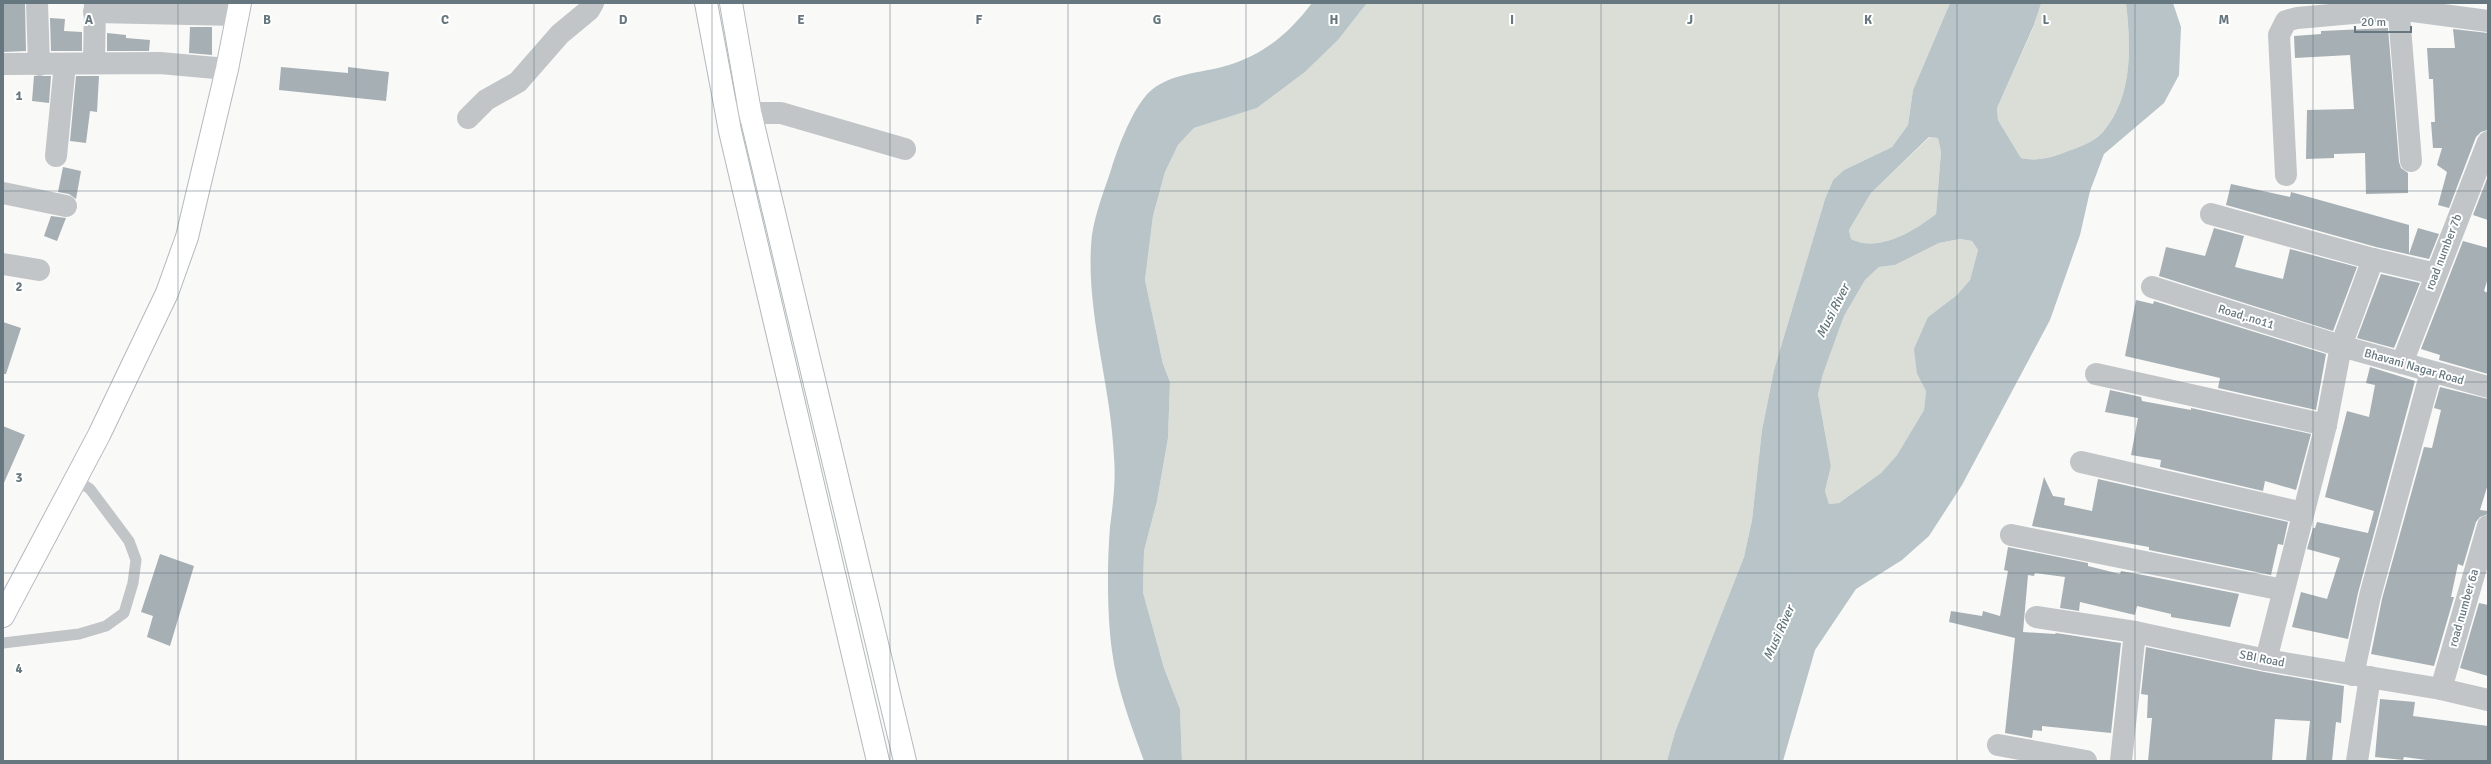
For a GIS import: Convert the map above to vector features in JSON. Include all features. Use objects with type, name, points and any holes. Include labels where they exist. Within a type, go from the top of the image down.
[{"type":"street","points":[[37,3],[39,65]]},
{"type":"street","points":[[468,118],[486,100],[518,82],[560,34],[589,10],[593,3]]},
{"type":"street","points":[[706,3],[726,113],[878,761]]},
{"type":"street","points":[[731,3],[750,112],[904,761]]},
{"type":"street","points":[[2398,6],[2411,161]]},
{"type":"street","points":[[2286,174],[2279,35],[2286,21],[2297,18],[2398,6],[2488,21]]},
{"type":"street","points":[[3,616],[74,478],[112,409],[167,293],[187,237],[227,69],[239,9],[95,7],[94,63]]},
{"type":"street","points":[[3,64],[39,65],[160,63],[227,69]]},
{"type":"street","points":[[56,156],[65,64]]},
{"type":"street","points":[[726,113],[750,112],[781,114],[905,149]]},
{"type":"street","name":"road number 7b","points":[[2402,363],[2488,142]]},
{"type":"street","points":[[3,193],[66,206]]},
{"type":"street","points":[[2211,214],[2373,259],[2436,274]]},
{"type":"street","points":[[2266,660],[2326,425],[2341,346],[2373,259]]},
{"type":"street","points":[[3,264],[40,270]]},
{"type":"street","name":"Road,.no11","points":[[2152,287],[2341,346]]},
{"type":"street","name":"Bhavani Nagar Road","points":[[2341,346],[2488,387]]},
{"type":"street","points":[[2358,761],[2361,676],[2370,596],[2431,372]]},
{"type":"street","points":[[2096,374],[2326,425]]},
{"type":"street","points":[[2081,462],[2303,513]]},
{"type":"street","name":"road number 6a","points":[[2441,689],[2488,526]]},
{"type":"street","points":[[2010,535],[2283,590]]},
{"type":"street","name":"SBI Road","points":[[2036,617],[2136,632],[2266,660],[2441,689],[2488,700]]},
{"type":"street","points":[[2121,761],[2136,632]]},
{"type":"street","points":[[1998,745],[2086,761]]},
{"type":"lane","points":[[3,643],[79,634],[106,626],[124,613],[133,582],[136,560],[129,541],[90,489],[74,478]]},
{"type":"shaded area","points":[[1367,3],[1950,3],[1913,90],[1908,125],[1892,147],[1844,170],[1833,180],[1825,199],[1774,370],[1762,430],[1752,520],[1744,557],[1675,732],[1667,761],[1182,761],[1180,709],[1164,668],[1143,594],[1144,551],[1157,501],[1168,438],[1170,382],[1163,364],[1145,280],[1153,216],[1165,172],[1178,145],[1194,128],[1257,108],[1305,72],[1338,40]]},
{"type":"shaded area","points":[[2126,3],[2129,36],[2128,70],[2120,103],[2113,118],[2099,136],[2082,146],[2044,158],[2021,158],[1998,120],[1997,108],[2034,26],[2040,4]]},
{"type":"shaded area","points":[[1930,137],[1938,138],[1941,152],[1936,214],[1907,233],[1884,242],[1862,243],[1851,239],[1849,230],[1871,193]]},
{"type":"shaded area","points":[[1960,239],[1972,241],[1978,250],[1970,280],[1957,295],[1928,317],[1917,374],[1926,391],[1924,410],[1897,455],[1881,473],[1839,503],[1829,504],[1825,491],[1831,466],[1818,394],[1823,374],[1844,316],[1865,280],[1879,267],[1895,265],[1939,243]]},
{"type":"water","points":[[1312,3],[1367,3],[1338,40],[1305,72],[1257,108],[1194,128],[1178,145],[1165,172],[1153,216],[1145,280],[1163,364],[1170,382],[1168,438],[1157,501],[1144,551],[1143,593],[1164,668],[1180,709],[1182,761],[1144,761],[1129,720],[1117,679],[1110,637],[1108,557],[1115,466],[1109,404],[1092,299],[1091,246],[1093,227],[1101,198],[1125,132],[1139,105],[1152,89],[1162,83],[1184,75],[1229,65],[1254,55],[1276,41],[1304,14]]},
{"type":"water","name":"Musi River","points":[[1950,3],[2041,3],[2034,25],[1997,108],[1998,120],[2021,158],[2039,159],[2051,157],[2077,148],[2099,136],[2113,118],[2125,87],[2128,70],[2129,37],[2126,3],[2173,3],[2181,27],[2179,75],[2164,103],[2104,154],[2090,191],[2080,235],[2050,320],[1962,485],[1929,536],[1902,560],[1856,589],[1815,650],[1783,761],[1667,761],[1675,732],[1744,557],[1752,520],[1762,430],[1774,370],[1825,199],[1833,180],[1844,170],[1892,147],[1908,125],[1913,90]],"holes":[[[1929,137],[1938,138],[1941,152],[1936,214],[1907,233],[1884,242],[1862,243],[1851,239],[1849,230],[1871,193]],[[1960,239],[1972,241],[1978,250],[1970,280],[1957,295],[1928,317],[1914,349],[1917,374],[1926,391],[1924,410],[1897,455],[1881,473],[1839,503],[1829,504],[1825,491],[1831,466],[1818,394],[1823,374],[1844,316],[1865,280],[1879,267],[1895,265],[1939,243]]]},
{"type":"building","points":[[3,3],[25,3],[26,51],[3,52]]},
{"type":"building","points":[[50,18],[65,19],[64,31],[82,32],[82,51],[51,51]]},
{"type":"building","points":[[190,27],[212,27],[212,55],[189,53]]},
{"type":"building","points":[[2388,28],[2399,162],[2401,168],[2408,173],[2408,193],[2366,194],[2365,153],[2334,154],[2334,158],[2306,159],[2307,110],[2354,109],[2350,55],[2295,58],[2294,36],[2321,34],[2321,31]]},
{"type":"building","points":[[2453,29],[2488,33],[2488,130],[2481,132],[2476,137],[2449,208],[2438,205],[2447,172],[2437,165],[2442,148],[2433,148],[2431,122],[2435,122],[2433,79],[2429,79],[2427,48],[2455,48]]},
{"type":"building","points":[[107,33],[126,35],[126,38],[150,40],[149,51],[107,51]]},
{"type":"building","points":[[281,67],[348,73],[348,67],[389,72],[386,101],[279,90]]},
{"type":"building","points":[[34,76],[51,76],[49,103],[32,101]]},
{"type":"building","points":[[76,76],[99,76],[97,112],[90,111],[86,143],[70,141]]},
{"type":"building","points":[[63,167],[81,171],[76,199],[69,194],[58,192]]},
{"type":"building","points":[[2488,176],[2488,220],[2473,215]]},
{"type":"building","points":[[2231,184],[2290,197],[2291,192],[2409,225],[2409,254],[2418,228],[2439,234],[2429,259],[2376,247],[2226,205]]},
{"type":"building","points":[[51,216],[66,218],[57,241],[44,236]]},
{"type":"building","points":[[2214,228],[2244,236],[2235,267],[2283,279],[2290,249],[2357,267],[2333,331],[2159,276],[2166,247],[2205,256]]},
{"type":"building","points":[[2463,241],[2488,248],[2488,278],[2484,291],[2488,293],[2488,374],[2439,360],[2440,355],[2421,349]]},
{"type":"building","points":[[2381,274],[2420,283],[2394,348],[2357,338]]},
{"type":"building","points":[[2136,300],[2153,304],[2154,301],[2326,354],[2316,410],[2218,388],[2220,378],[2125,356]]},
{"type":"building","points":[[3,322],[21,328],[6,374],[3,374]]},
{"type":"building","points":[[2370,367],[2415,381],[2358,593],[2348,639],[2292,627],[2301,592],[2327,599],[2340,558],[2307,549],[2313,528],[2315,528],[2317,522],[2368,533],[2374,511],[2325,497],[2347,411],[2369,417],[2375,385],[2366,383]]},
{"type":"building","points":[[2440,387],[2488,399],[2488,484],[2480,510],[2488,511],[2488,514],[2480,517],[2476,522],[2463,566],[2458,564],[2451,597],[2454,597],[2434,666],[2371,654],[2382,599],[2424,447],[2432,448],[2441,410],[2434,408]]},
{"type":"building","points":[[2110,390],[2141,397],[2142,401],[2191,410],[2191,408],[2311,434],[2296,490],[2265,481],[2263,491],[2160,467],[2161,460],[2131,455],[2138,418],[2105,412]]},
{"type":"building","points":[[3,426],[25,435],[3,485]]},
{"type":"building","points":[[2044,477],[2053,496],[2065,498],[2064,505],[2092,511],[2098,479],[2288,522],[2283,545],[2278,544],[2271,575],[2149,550],[2149,547],[2032,526]]},
{"type":"building","points":[[2008,547],[2088,563],[2088,566],[2120,574],[2121,571],[2239,594],[2230,627],[2171,617],[2171,614],[2137,606],[2135,615],[2080,602],[2079,611],[2060,608],[2065,577],[2035,573],[2034,576],[2028,575],[2023,632],[2056,633],[2121,643],[2111,733],[2042,726],[2042,731],[2033,730],[2032,738],[2005,733],[2015,638],[1949,622],[1951,611],[1982,616],[1983,611],[2000,616],[2008,571],[2004,570]]},
{"type":"building","points":[[160,554],[194,566],[170,646],[147,637],[153,616],[141,612]]},
{"type":"building","points":[[2479,603],[2488,605],[2488,676],[2460,668]]},
{"type":"building","points":[[2146,647],[2264,672],[2344,686],[2341,723],[2336,722],[2332,761],[2306,761],[2310,721],[2275,719],[2272,761],[2148,761],[2152,718],[2147,718],[2148,695],[2141,694]]},
{"type":"building","points":[[2380,699],[2415,702],[2413,716],[2488,726],[2488,761],[2434,761],[2404,757],[2403,760],[2375,757]]}]
